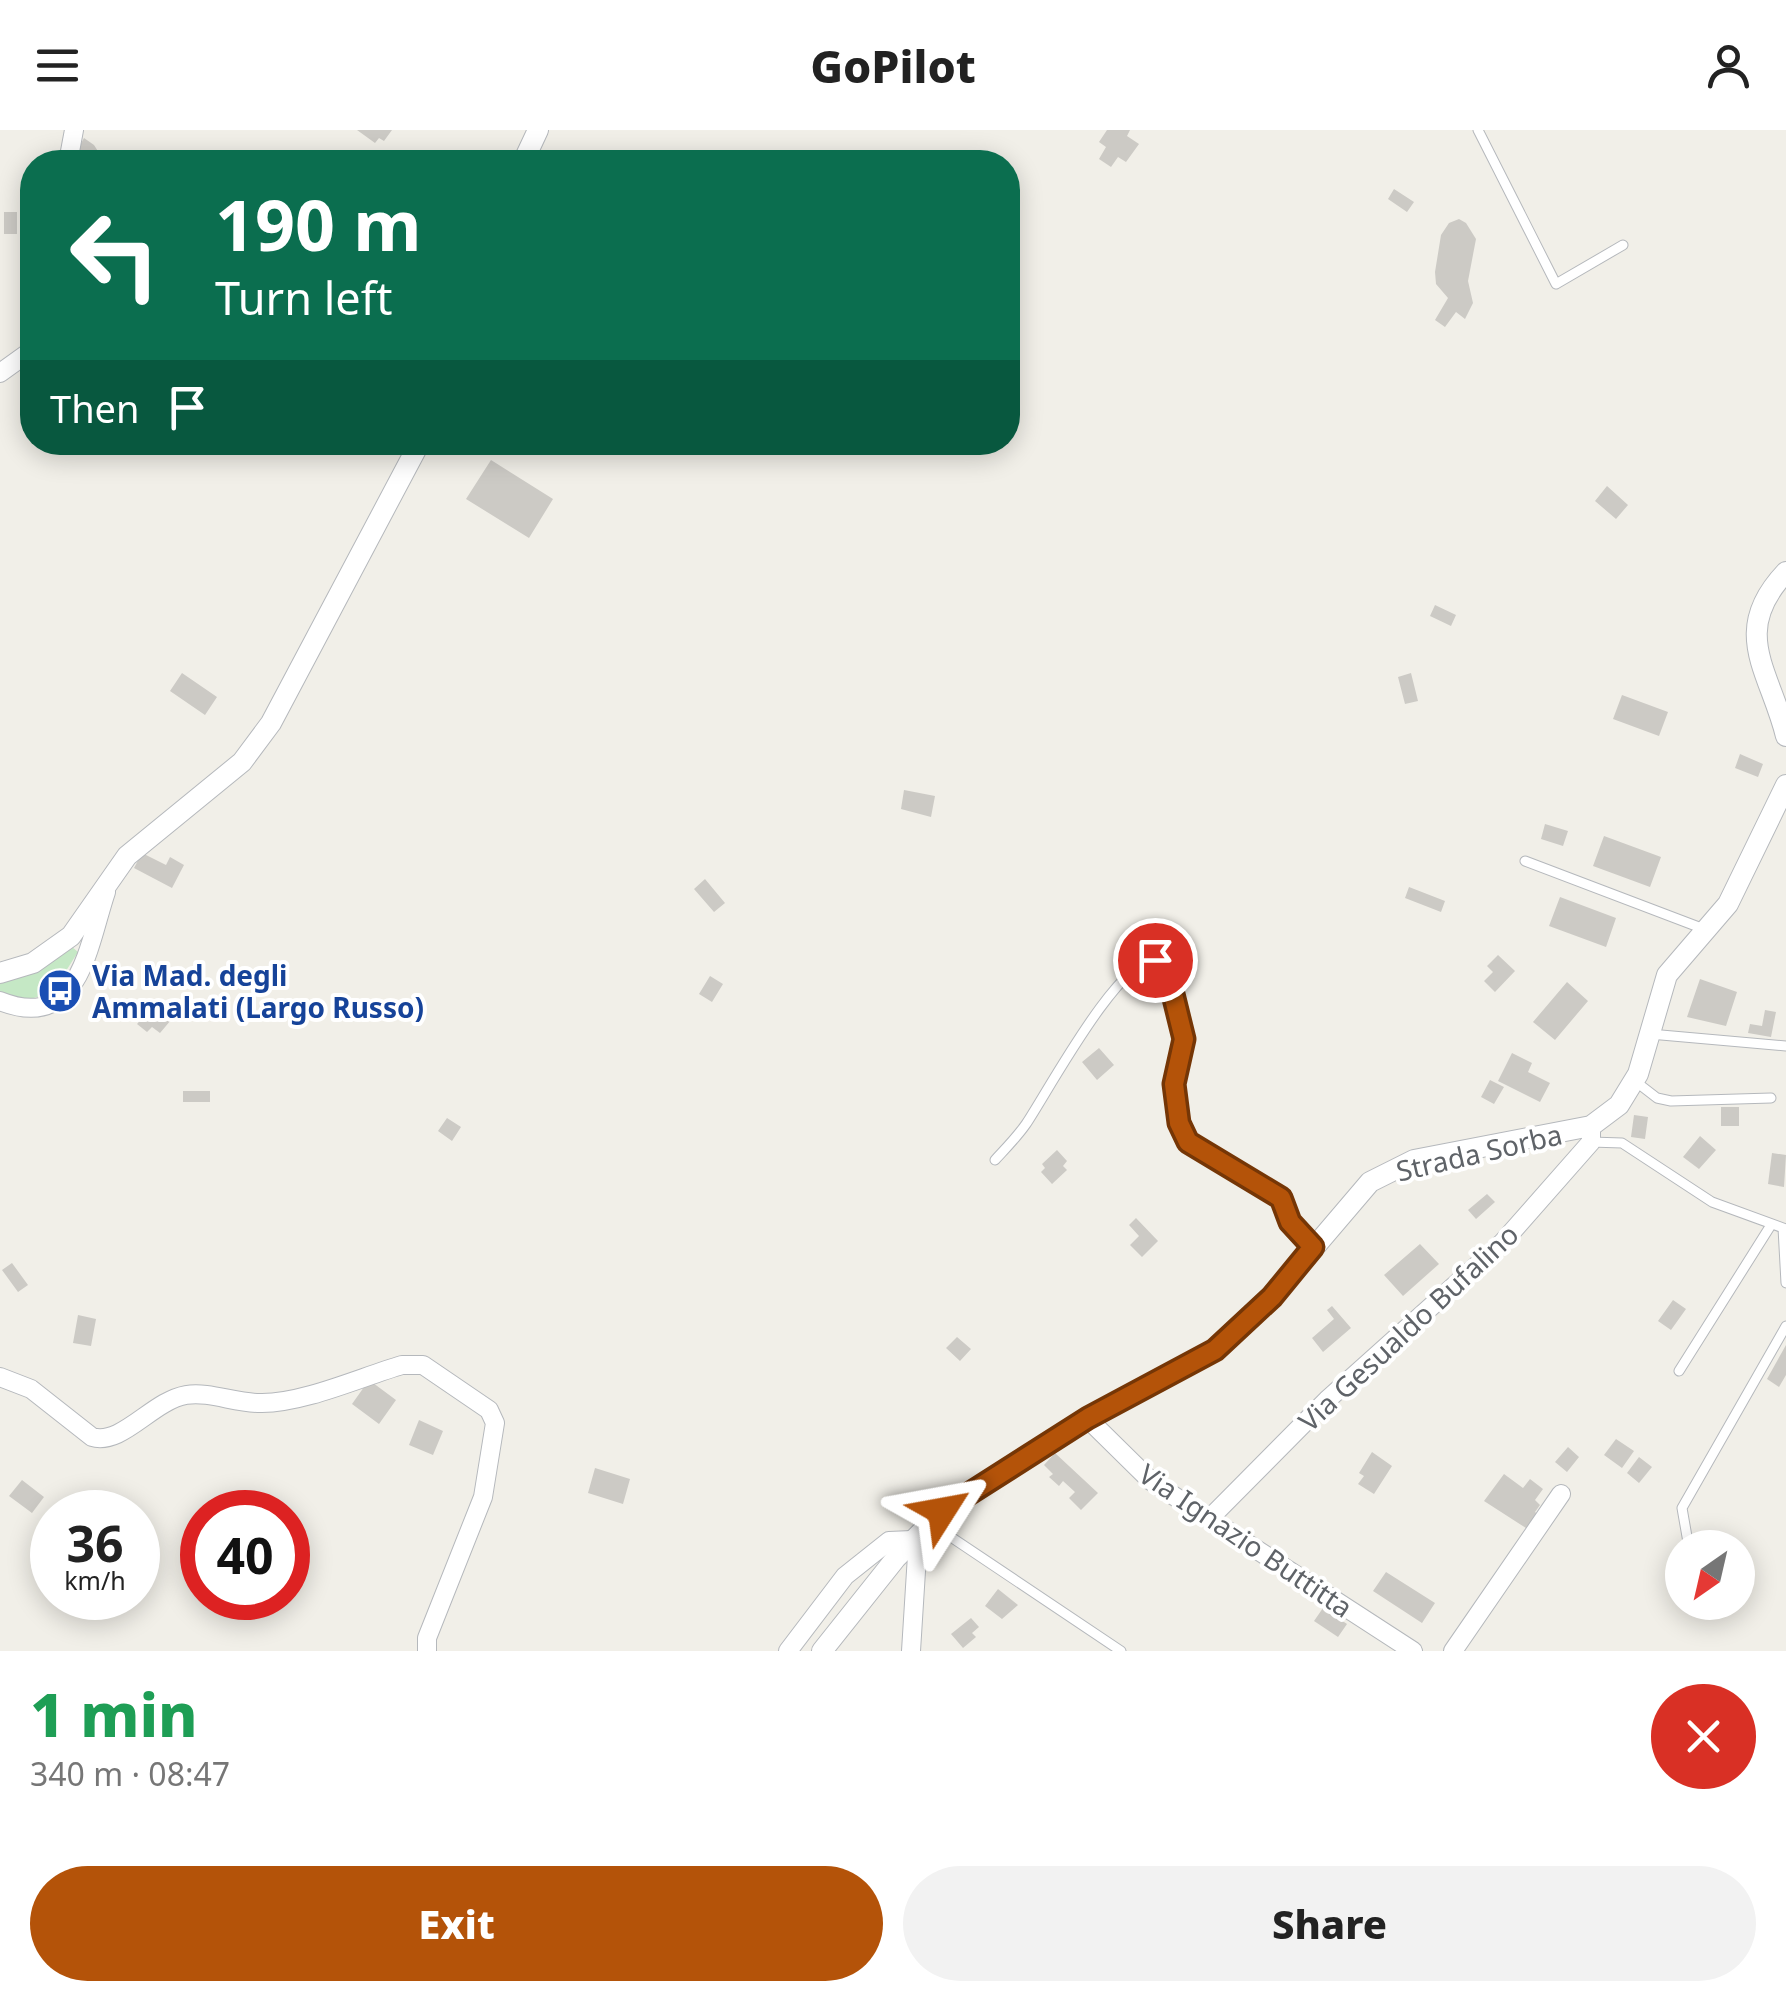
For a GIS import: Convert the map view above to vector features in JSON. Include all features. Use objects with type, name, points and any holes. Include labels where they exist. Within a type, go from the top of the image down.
[{"type":"street","points":[[0,972],[52,952],[86,918],[143,840],[242,762],[262,738],[407,455]]},
{"type":"street","points":[[1786,572],[1765,597],[1756,627],[1760,662],[1786,736]]},
{"type":"street","name":"Strada Sorba","points":[[788,1651],[846,1576],[888,1541],[912,1540],[992,1477],[1088,1418],[1215,1350],[1272,1297],[1359,1192],[1396,1167],[1591,1134],[1619,1105],[1635,1081],[1668,975],[1738,886],[1786,785]]},
{"type":"street","points":[[0,1001],[35,1008],[64,996],[86,961],[110,882]]},
{"type":"street","name":"Via Gesualdo Bufalino","points":[[1209,1519],[1327,1400],[1502,1243],[1591,1134]]},
{"type":"street","points":[[0,1377],[31,1390],[101,1440],[116,1437],[158,1405],[184,1395],[268,1403],[402,1364],[423,1365],[489,1410],[494,1424],[483,1497],[427,1638],[427,1651]]},
{"type":"street","name":"Via Ignazio Buttitta","points":[[1088,1418],[1150,1481],[1413,1651]]},
{"type":"street","points":[[1454,1651],[1561,1494]]},
{"type":"street","points":[[822,1651],[912,1540]]},
{"type":"street","points":[[911,1651],[917,1555],[912,1540]]},
{"type":"lane","points":[[1478,130],[1556,284],[1622,245]]},
{"type":"lane","points":[[1525,862],[1707,930]]},
{"type":"lane","points":[[995,1160],[1022,1130],[1086,1029],[1130,971],[1147,959],[1155,960],[1170,982],[1184,1039],[1174,1084],[1179,1123],[1188,1142],[1281,1198],[1290,1222],[1313,1247]]},
{"type":"lane","points":[[1648,1033],[1786,1046]]},
{"type":"lane","points":[[1635,1081],[1657,1098],[1671,1101],[1770,1098]]},
{"type":"lane","points":[[1591,1134],[1622,1142],[1712,1202],[1784,1229],[1786,1283]]},
{"type":"lane","points":[[1679,1371],[1771,1225]]},
{"type":"lane","points":[[1686,1530],[1682,1508],[1786,1326]]},
{"type":"lane","points":[[930,1523],[1121,1651]]},
{"type":"green space","points":[[72,947],[78,952],[52,993],[26,1000],[0,994],[0,982],[44,968]]},
{"type":"building","points":[[357,130],[392,130],[384,141],[379,138],[375,143]]},
{"type":"building","points":[[1107,130],[1130,130],[1127,136],[1139,144],[1126,162],[1118,157],[1111,167],[1099,159],[1106,147],[1099,142]]},
{"type":"building","points":[[84,138],[97,150],[78,150]]},
{"type":"building","points":[[1394,189],[1414,202],[1407,212],[1388,199]]},
{"type":"building","points":[[4,212],[17,212],[17,234],[4,234]]},
{"type":"building","points":[[1459,219],[1476,239],[1468,281],[1473,303],[1465,319],[1456,312],[1445,327],[1435,320],[1448,298],[1436,284],[1435,272],[1441,235],[1449,223]]},
{"type":"building","points":[[491,460],[553,499],[529,538],[466,499]]},
{"type":"building","points":[[1607,486],[1628,505],[1616,519],[1595,501]]},
{"type":"building","points":[[1435,605],[1456,615],[1451,626],[1430,616]]},
{"type":"building","points":[[182,673],[217,697],[205,715],[170,691]]},
{"type":"building","points":[[1411,673],[1418,701],[1405,704],[1398,677]]},
{"type":"building","points":[[1622,695],[1668,712],[1659,736],[1613,719]]},
{"type":"building","points":[[1740,754],[1763,764],[1758,777],[1735,768]]},
{"type":"building","points":[[904,790],[935,796],[931,817],[901,809]]},
{"type":"building","points":[[1545,824],[1568,831],[1563,846],[1541,839]]},
{"type":"building","points":[[1604,836],[1661,857],[1650,887],[1593,866]]},
{"type":"building","points":[[142,853],[166,865],[170,857],[184,865],[172,888],[134,868]]},
{"type":"building","points":[[705,879],[725,903],[714,912],[694,889]]},
{"type":"building","points":[[1409,887],[1445,901],[1441,912],[1405,898]]},
{"type":"building","points":[[1560,897],[1616,918],[1606,947],[1549,926]]},
{"type":"building","points":[[1498,955],[1515,971],[1495,992],[1484,981],[1493,972],[1487,966]]},
{"type":"building","points":[[710,976],[723,984],[712,1002],[699,994]]},
{"type":"building","points":[[1700,979],[1737,992],[1726,1026],[1687,1017]]},
{"type":"building","points":[[1567,982],[1588,1001],[1555,1040],[1533,1022]]},
{"type":"building","points":[[154,1005],[171,1020],[160,1033],[152,1027],[147,1032],[137,1024]]},
{"type":"building","points":[[1765,1010],[1776,1012],[1771,1037],[1748,1033],[1750,1024],[1762,1026]]},
{"type":"building","points":[[1099,1048],[1114,1065],[1097,1080],[1082,1062]]},
{"type":"building","points":[[1512,1053],[1532,1063],[1528,1072],[1550,1083],[1540,1102],[1498,1081]]},
{"type":"building","points":[[1490,1080],[1504,1087],[1494,1104],[1481,1097]]},
{"type":"building","points":[[183,1091],[210,1091],[210,1102],[183,1102]]},
{"type":"building","points":[[1721,1107],[1739,1107],[1739,1126],[1721,1126]]},
{"type":"building","points":[[1634,1115],[1648,1117],[1645,1139],[1631,1137]]},
{"type":"building","points":[[447,1118],[461,1127],[452,1141],[438,1131]]},
{"type":"building","points":[[1700,1136],[1716,1150],[1699,1169],[1683,1157]]},
{"type":"building","points":[[1057,1150],[1067,1161],[1063,1166],[1067,1170],[1052,1184],[1041,1172],[1045,1168],[1042,1164]]},
{"type":"building","points":[[1772,1153],[1786,1155],[1784,1187],[1768,1184]]},
{"type":"building","points":[[1487,1194],[1495,1202],[1476,1219],[1468,1210]]},
{"type":"building","points":[[1136,1218],[1158,1241],[1142,1257],[1130,1245],[1139,1236],[1129,1225]]},
{"type":"building","points":[[1420,1244],[1439,1264],[1403,1296],[1384,1275]]},
{"type":"building","points":[[12,1263],[28,1285],[18,1292],[2,1270]]},
{"type":"building","points":[[1673,1300],[1686,1309],[1671,1330],[1658,1321]]},
{"type":"building","points":[[1332,1306],[1351,1328],[1323,1352],[1312,1338],[1334,1319],[1327,1310]]},
{"type":"building","points":[[78,1315],[96,1319],[91,1346],[73,1343]]},
{"type":"building","points":[[957,1337],[971,1349],[960,1361],[946,1348]]},
{"type":"building","points":[[1786,1345],[1786,1375],[1779,1387],[1767,1379]]},
{"type":"building","points":[[369,1380],[396,1400],[379,1424],[352,1404]]},
{"type":"building","points":[[419,1420],[443,1431],[433,1455],[409,1445]]},
{"type":"building","points":[[1616,1439],[1634,1451],[1622,1468],[1604,1455]]},
{"type":"building","points":[[1568,1447],[1579,1457],[1567,1472],[1555,1462]]},
{"type":"building","points":[[1372,1452],[1392,1466],[1374,1494],[1358,1484],[1364,1476],[1359,1473]]},
{"type":"building","points":[[1055,1453],[1098,1493],[1081,1510],[1069,1498],[1075,1492],[1063,1481],[1059,1486],[1049,1477],[1053,1474],[1044,1465]]},
{"type":"building","points":[[1639,1457],[1652,1467],[1639,1483],[1627,1473]]},
{"type":"building","points":[[595,1468],[630,1479],[623,1504],[588,1493]]},
{"type":"building","points":[[1504,1474],[1523,1488],[1530,1479],[1543,1489],[1535,1500],[1540,1505],[1535,1512],[1540,1516],[1529,1530],[1484,1501]]},
{"type":"building","points":[[22,1480],[35,1490],[30,1490],[30,1512],[9,1496]]},
{"type":"building","points":[[1386,1572],[1435,1603],[1422,1623],[1373,1591]]},
{"type":"building","points":[[998,1589],[1018,1605],[1002,1619],[985,1606]]},
{"type":"building","points":[[1323,1608],[1347,1624],[1338,1637],[1314,1621]]},
{"type":"building","points":[[971,1618],[979,1627],[972,1633],[976,1637],[963,1648],[951,1634]]},
{"type":"place","name":"Via Mad. degli Ammalati (Largo Russo)","points":[[60,991]]},
{"type":"route","points":[[942,1511],[1088,1418],[1215,1350],[1244,1327],[1313,1247],[1290,1222],[1281,1198],[1188,1142],[1179,1123],[1174,1084],[1184,1039],[1170,982],[1160,962],[1155,960]]}]
